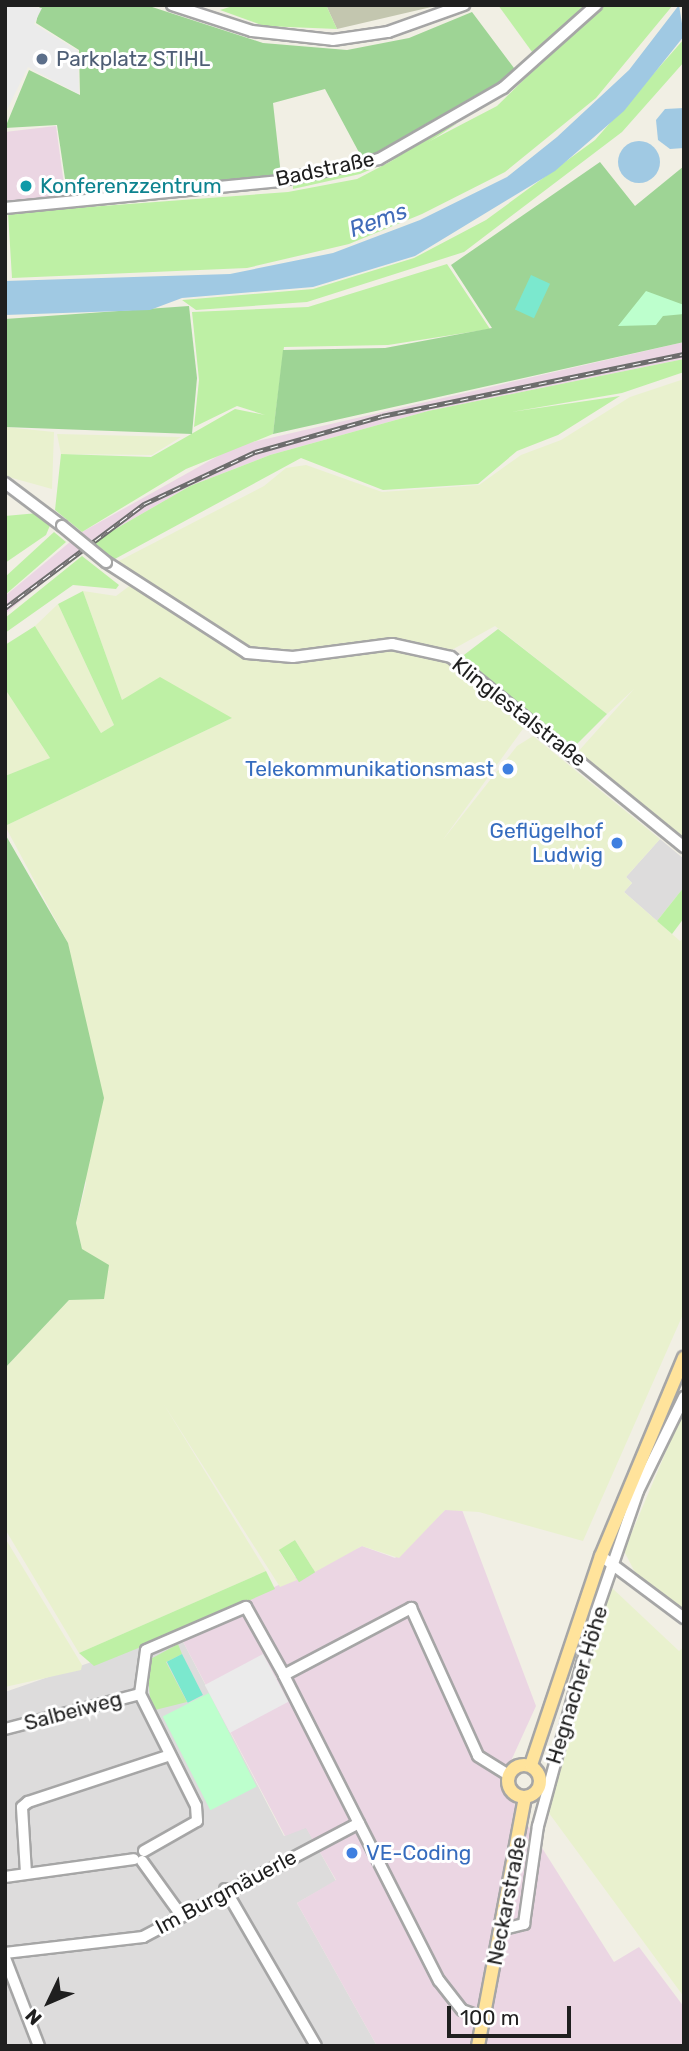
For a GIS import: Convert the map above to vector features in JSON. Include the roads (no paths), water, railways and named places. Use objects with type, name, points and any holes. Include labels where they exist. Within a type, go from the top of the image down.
[{"type":"main road","name":"Hegnacher Höhe","points":[[525,1797],[541,1780],[531,1765],[601,1556],[684,1358]]},
{"type":"main road","points":[[525,1797],[512,1792],[508,1775],[531,1765]]},
{"type":"main road","name":"Neckarstraße","points":[[478,2046],[504,1929],[525,1797]]},
{"type":"street","points":[[172,5],[252,32],[308,39],[387,32],[439,18],[464,5]]},
{"type":"street","name":"Badstraße","points":[[5,208],[278,181],[379,159],[503,88],[596,5]]},
{"type":"street","name":"Klinglestalstraße","points":[[5,483],[106,562],[247,653],[293,657],[393,644],[451,657],[684,847]]},
{"type":"street","name":"Hegnacher Höhe","points":[[504,1929],[524,1924],[554,1760],[596,1613],[617,1566],[638,1491],[684,1397]]},
{"type":"street","points":[[601,1556],[684,1618]]},
{"type":"street","points":[[5,1877],[140,1857],[197,1821],[196,1806],[167,1756],[140,1694],[146,1650],[246,1607],[284,1675],[452,2001],[484,2018]]},
{"type":"street","points":[[284,1675],[411,1608],[478,1756],[508,1775]]},
{"type":"street","name":"Salbeiweg","points":[[5,1729],[140,1694]]},
{"type":"street","points":[[26,1874],[22,1807],[27,1801],[167,1756]]},
{"type":"street","name":"Im Burgmäuerle","points":[[5,1955],[143,1937],[225,1889],[359,1823]]},
{"type":"street","points":[[140,1857],[181,1915]]},
{"type":"street","points":[[225,1889],[316,2046]]},
{"type":"street","points":[[5,1955],[39,2046]]},
{"type":"water","points":[[679,5],[684,36],[624,111],[555,171],[415,256],[313,287],[182,298],[150,310],[5,315],[5,281],[230,274],[333,253],[420,220],[507,177],[557,137],[629,70]]},
{"type":"water","points":[[684,108],[684,148],[670,149],[658,140],[656,120],[665,109]]},
{"type":"water","points":[[639,141],[654,147],[660,162],[654,177],[639,183],[624,177],[618,162],[624,147]]},
{"type":"railway","points":[[5,608],[144,504],[255,452],[382,416],[684,354]]},
{"type":"place","name":"Parkplatz STIHL","points":[[42,59]]},
{"type":"place","name":"Konferenzzentrum","points":[[26,186]]},
{"type":"place","name":"Telekommunikationsmast","points":[[508,769]]},
{"type":"place","name":"Geflügelhof Ludwig","points":[[617,843]]},
{"type":"place","name":"VE-Coding","points":[[352,1853]]},
{"type":"water label","name":"Rems","points":[[378,220]]}]
